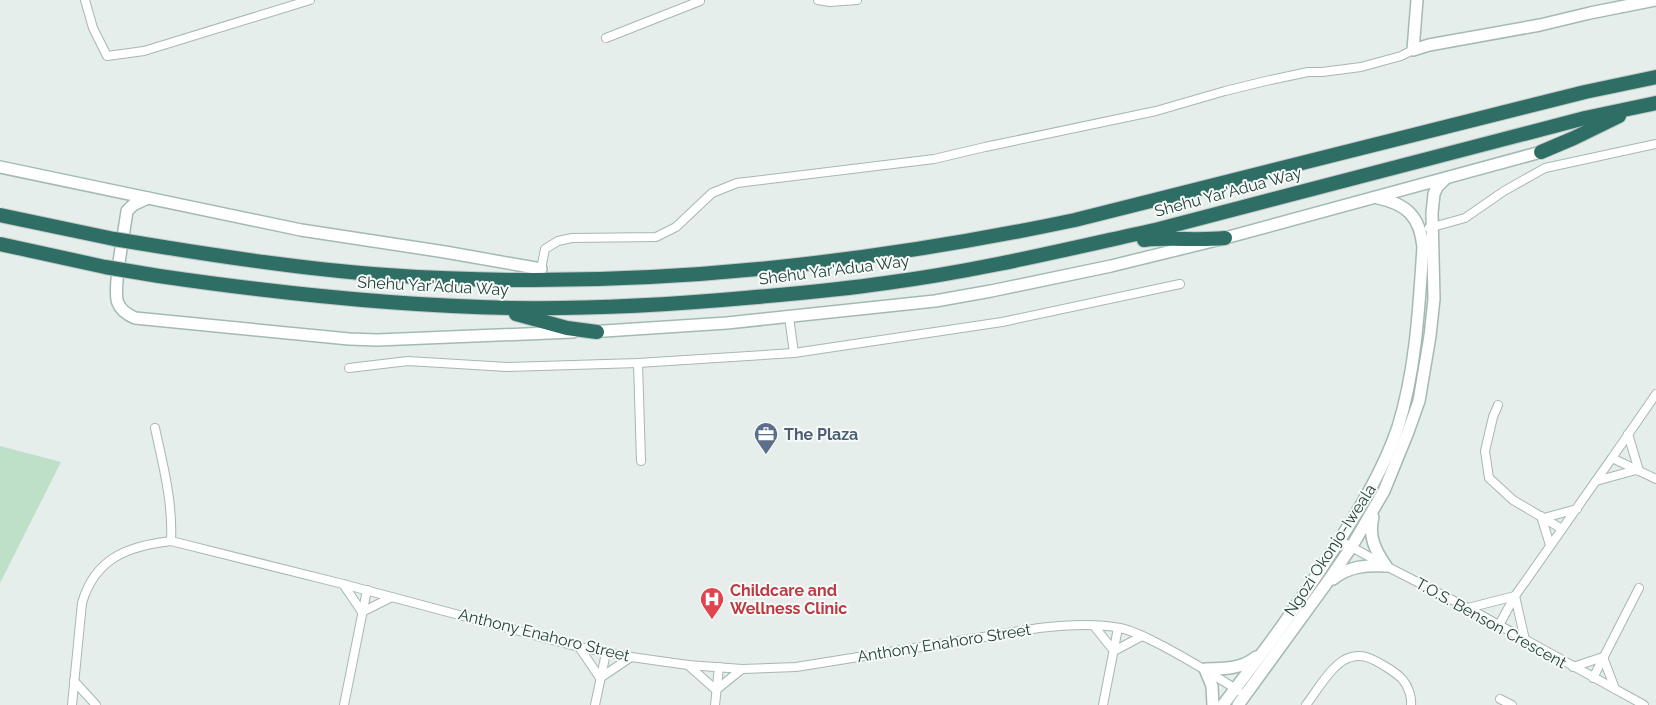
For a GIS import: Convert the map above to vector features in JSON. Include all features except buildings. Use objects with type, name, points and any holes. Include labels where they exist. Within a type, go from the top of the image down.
[{"type":"highway","points":[[1617,84],[1656,67]]},
{"type":"highway","name":"Shehu Yar'Adua Way","points":[[0,214],[114,239],[243,260],[387,275],[453,278],[614,279],[780,266],[1002,236],[1147,203],[1617,84],[1656,76]]},
{"type":"highway","points":[[1541,152],[1649,104]]},
{"type":"highway","name":"Shehu Yar'Adua Way","points":[[0,244],[105,267],[159,276],[296,294],[374,301],[473,306],[576,308],[638,306],[819,291],[885,284],[961,272],[1096,243],[1585,118],[1649,104]]},
{"type":"highway","points":[[1096,243],[1161,238],[1202,240],[1225,238]]},
{"type":"highway","points":[[541,269],[580,276],[614,279]]},
{"type":"highway","points":[[473,306],[525,316],[566,328],[597,332]]},
{"type":"street","points":[[85,0],[93,28],[106,56],[144,51],[310,0]]},
{"type":"street","points":[[606,38],[701,0]]},
{"type":"street","points":[[818,0],[830,2],[856,0]]},
{"type":"street","points":[[1412,50],[1418,0]]},
{"type":"street","points":[[0,167],[296,229],[541,269],[545,249],[558,241],[572,238],[656,237],[676,227],[712,193],[737,183],[934,160],[984,147],[1156,111],[1270,80],[1308,72],[1361,67],[1401,56],[1412,50],[1429,45],[1540,26],[1590,13],[1655,0]]},
{"type":"street","points":[[1376,198],[1395,202],[1404,208],[1412,215],[1420,230],[1465,218],[1500,193],[1546,168],[1656,144]]},
{"type":"street","points":[[148,198],[133,205],[128,211],[116,296],[120,308],[129,316],[339,338],[377,340],[597,332],[727,323],[935,301],[1111,266],[1225,238],[1541,152]]},
{"type":"street","name":"Ngozi Okonjo-Iweala","points":[[1238,705],[1352,546],[1384,491],[1416,409],[1426,364],[1434,299],[1434,194],[1437,186],[1450,176]]},
{"type":"street","name":"Ngozi Okonjo-Iweala","points":[[1223,705],[1266,648],[1339,540],[1366,498],[1390,448],[1398,426],[1412,365],[1417,327],[1422,247],[1420,230]]},
{"type":"street","points":[[349,368],[408,361],[507,367],[638,363],[794,353],[1002,322],[1180,284]]},
{"type":"street","points":[[789,317],[794,353]]},
{"type":"street","points":[[638,363],[641,461]]},
{"type":"street","points":[[1498,625],[1550,545],[1656,394]]},
{"type":"street","points":[[1498,405],[1493,416],[1485,451],[1488,478],[1513,500],[1562,529]]},
{"type":"street","points":[[155,428],[172,520],[170,541]]},
{"type":"street","points":[[1628,434],[1638,470]]},
{"type":"street","points":[[1612,458],[1656,479]]},
{"type":"street","points":[[1596,481],[1638,470]]},
{"type":"street","points":[[1375,508],[1371,531],[1372,541],[1376,552],[1386,566]]},
{"type":"street","points":[[1542,517],[1577,509]]},
{"type":"street","points":[[1542,517],[1550,545]]},
{"type":"street","name":"T.O.S. Benson Crescent","points":[[1339,540],[1468,608],[1644,705]]},
{"type":"street","name":"Anthony Enahoro Street","points":[[72,705],[82,603],[85,590],[107,562],[122,552],[146,544],[170,541],[343,584],[579,647],[631,657],[688,665],[742,669],[796,667],[1039,628],[1094,626],[1118,628],[1142,636],[1205,669],[1245,694]]},
{"type":"street","points":[[1326,584],[1339,574],[1361,566],[1386,566]]},
{"type":"street","points":[[343,584],[362,612]]},
{"type":"street","points":[[1593,678],[1639,588]]},
{"type":"street","points":[[344,705],[366,590]]},
{"type":"street","points":[[1468,608],[1516,596]]},
{"type":"street","points":[[1516,596],[1525,640]]},
{"type":"street","points":[[362,612],[392,597]]},
{"type":"street","points":[[1094,626],[1114,650]]},
{"type":"street","points":[[1103,705],[1118,628]]},
{"type":"street","points":[[1114,650],[1142,636]]},
{"type":"street","points":[[579,647],[600,678]]},
{"type":"street","points":[[1213,705],[1212,686],[1205,669],[1230,668],[1250,662],[1266,648]]},
{"type":"street","points":[[594,705],[606,653]]},
{"type":"street","points":[[1306,705],[1336,666],[1354,656],[1366,657],[1391,670],[1403,680],[1408,688],[1411,705]]},
{"type":"street","points":[[600,678],[631,657]]},
{"type":"street","points":[[1573,667],[1603,657]]},
{"type":"street","points":[[1603,657],[1615,689]]},
{"type":"street","points":[[688,665],[716,690]]},
{"type":"street","points":[[714,705],[719,667]]},
{"type":"street","points":[[716,690],[742,669]]},
{"type":"street","points":[[74,681],[96,705]]},
{"type":"street","points":[[1500,698],[1512,705]]},
{"type":"green space","points":[[0,446],[61,462],[0,583]]},
{"type":"place","name":"The Plaza","points":[[766,455]]},
{"type":"place","name":"Childcare and Wellness Clinic","points":[[712,620]]}]
